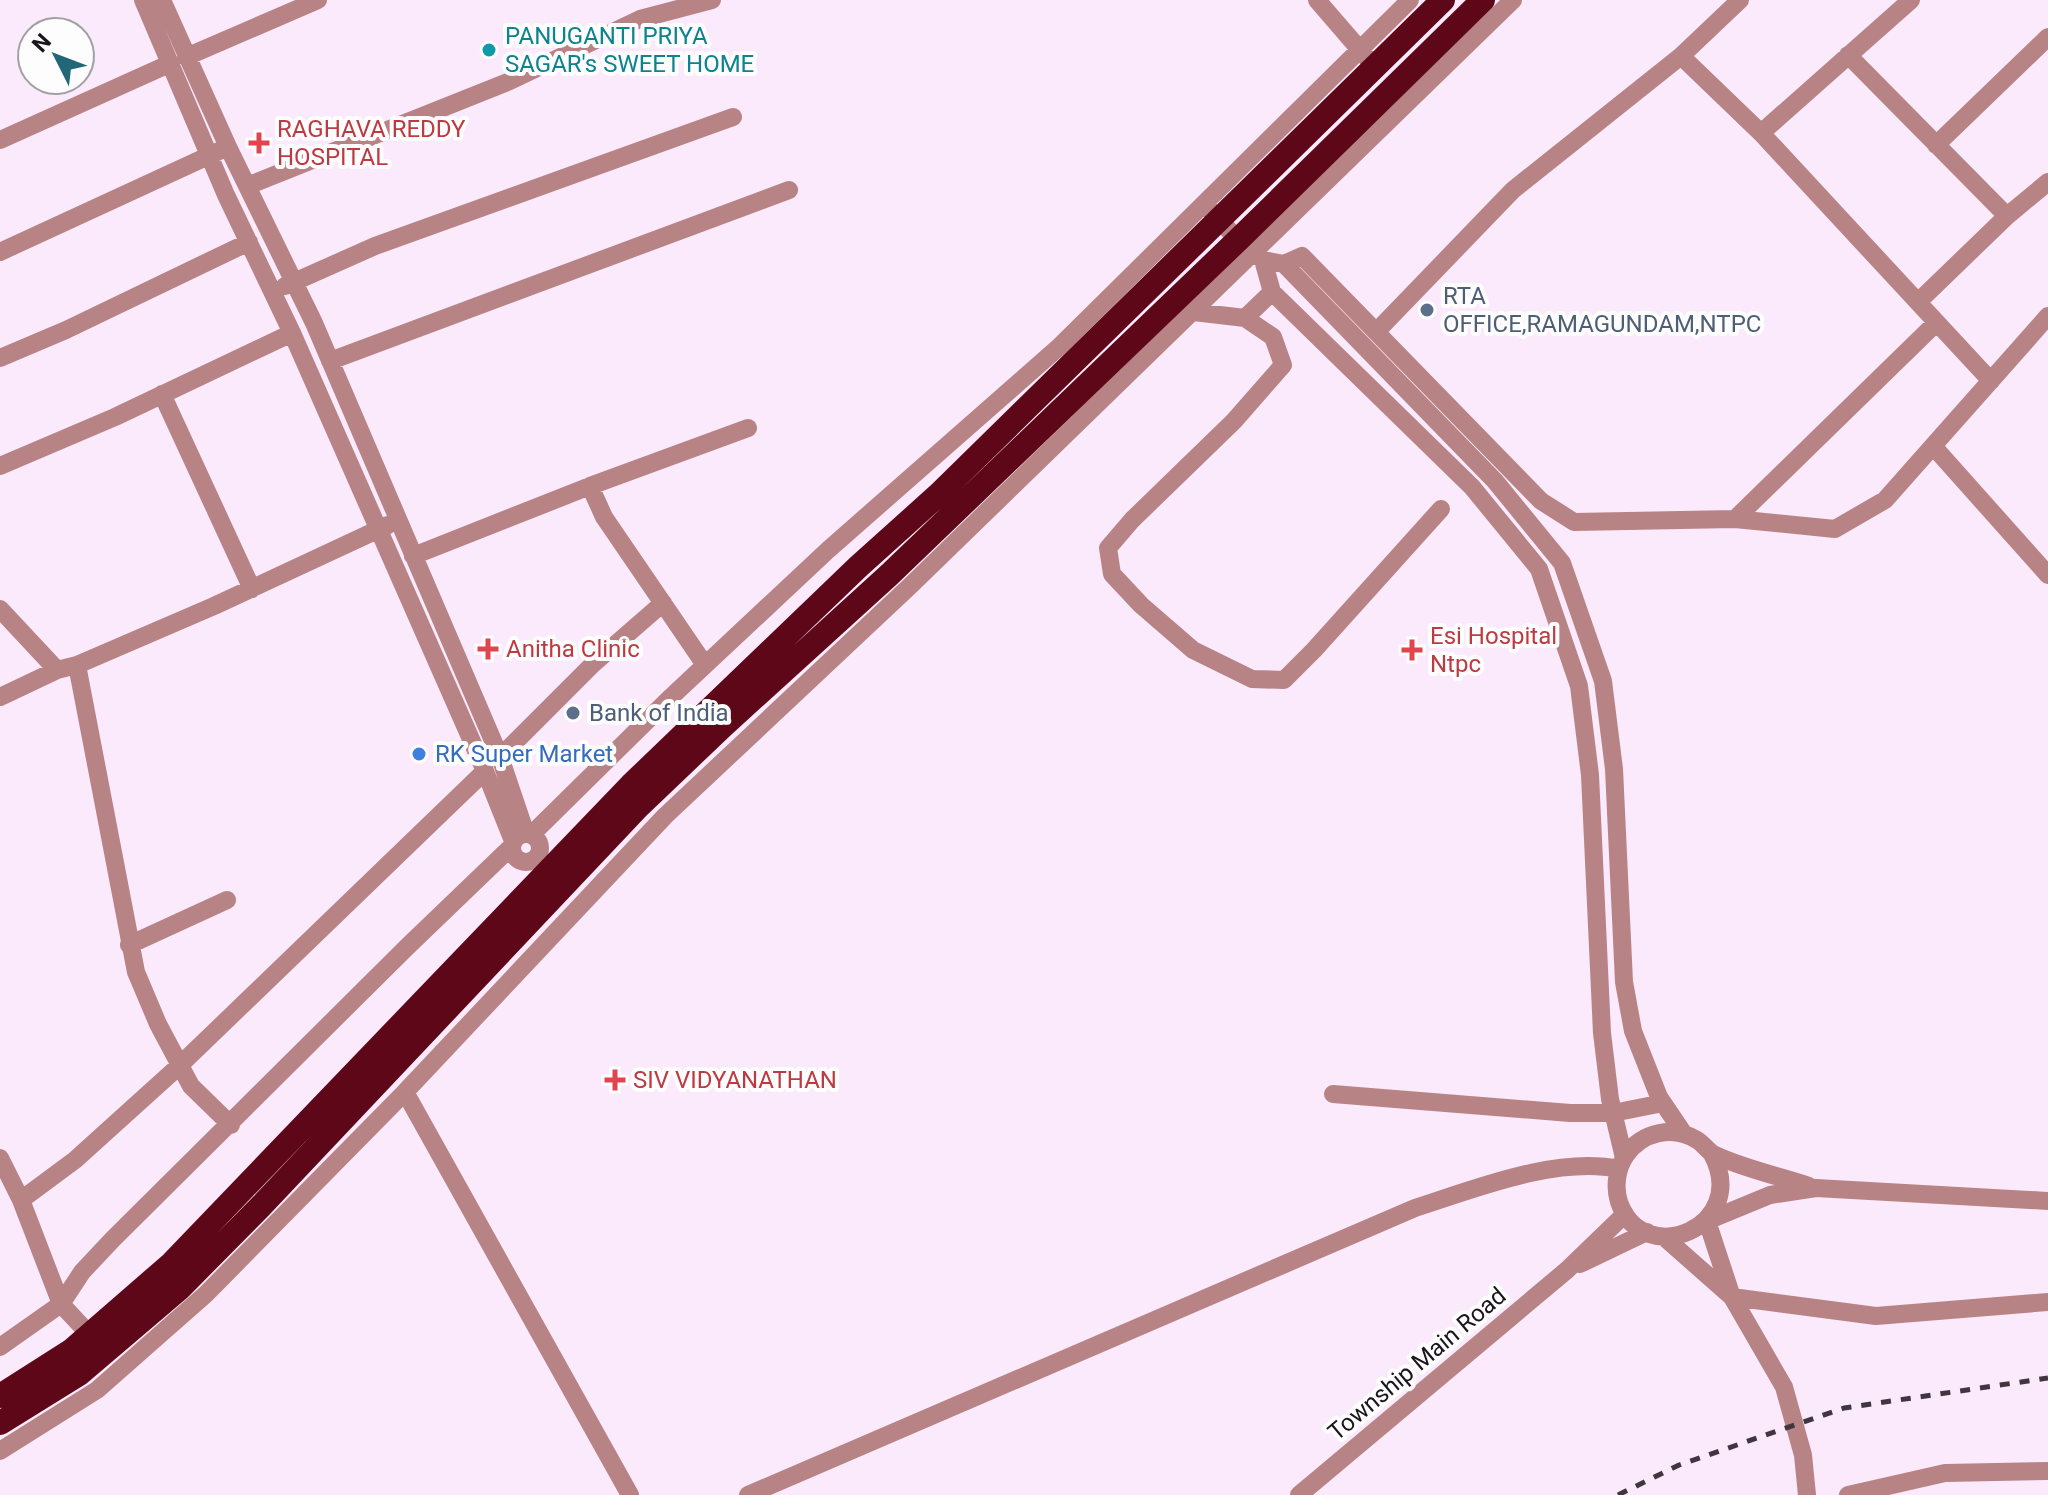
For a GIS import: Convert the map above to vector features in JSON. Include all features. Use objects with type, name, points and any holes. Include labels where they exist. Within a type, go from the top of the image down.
[{"type":"highway","points":[[0,1423],[79,1374],[180,1288],[262,1205],[552,885],[631,785],[769,651],[938,495],[1158,264],[1367,58],[1443,0]]},
{"type":"highway","points":[[0,1396],[72,1350],[181,1254],[552,885],[781,673],[900,581],[1252,251],[1483,0]]},
{"type":"street","points":[[143,0],[228,147],[330,361],[500,757],[521,839],[514,856],[552,885]]},
{"type":"street","points":[[162,0],[210,156],[292,333],[485,771],[521,839]]},
{"type":"street","points":[[0,140],[318,0]]},
{"type":"street","points":[[247,186],[510,81],[640,19],[712,0]]},
{"type":"street","points":[[1317,0],[1367,58],[1410,0]]},
{"type":"street","points":[[0,1451],[97,1390],[206,1294],[405,1092],[552,885],[665,816],[799,690],[900,581],[1194,312],[1252,251],[1513,0]]},
{"type":"street","points":[[1376,332],[1513,190],[1681,56],[1740,0]]},
{"type":"street","points":[[1761,133],[1911,0]]},
{"type":"street","points":[[1936,145],[2048,37]]},
{"type":"street","points":[[1848,55],[2007,216]]},
{"type":"street","points":[[1681,56],[1761,133],[1991,381]]},
{"type":"street","points":[[272,292],[375,246],[733,117]]},
{"type":"street","points":[[0,252],[228,147]]},
{"type":"street","points":[[1918,302],[2007,216],[2048,182]]},
{"type":"street","points":[[330,361],[789,190]]},
{"type":"street","points":[[1212,211],[1252,251],[1272,292],[1472,487],[1539,569],[1579,686],[1590,775],[1602,1033],[1621,1163],[1617,1192],[1625,1214],[1631,1221],[1656,1234],[1732,1297],[1876,1316],[2048,1302]]},
{"type":"street","points":[[0,358],[80,324],[249,242]]},
{"type":"street","points":[[1252,251],[1284,264],[1495,481],[1562,563],[1603,681],[1614,769],[1624,982],[1633,1031],[1663,1103],[1684,1134]]},
{"type":"street","points":[[1284,264],[1302,256],[1541,501],[1574,522],[1735,519],[1835,529],[1885,500],[2048,316]]},
{"type":"street","points":[[0,1347],[61,1304],[82,1272],[113,1239],[407,947],[705,665],[828,550],[1158,264]]},
{"type":"street","points":[[1245,318],[1272,292]]},
{"type":"street","points":[[1194,312],[1245,318],[1273,337],[1283,365],[1234,421],[1132,520],[1108,548],[1112,574],[1141,605],[1193,650],[1252,679],[1284,680],[1441,509]]},
{"type":"street","points":[[1735,519],[1936,323]]},
{"type":"street","points":[[0,466],[115,417],[292,333]]},
{"type":"street","points":[[162,394],[252,589]]},
{"type":"street","points":[[413,556],[748,428]]},
{"type":"street","points":[[1933,446],[2048,575]]},
{"type":"street","points":[[590,486],[604,517],[705,665]]},
{"type":"street","points":[[0,697],[252,589],[398,521]]},
{"type":"street","points":[[500,757],[593,664],[663,603]]},
{"type":"street","points":[[0,609],[57,670]]},
{"type":"street","points":[[77,665],[136,972],[191,1086],[231,1125]]},
{"type":"street","points":[[21,1200],[75,1160],[179,1066],[485,771]]},
{"type":"street","points":[[129,945],[227,900]]},
{"type":"street","points":[[405,1092],[630,1495]]},
{"type":"street","points":[[1333,1094],[1570,1113],[1613,1113],[1663,1103]]},
{"type":"street","points":[[748,1495],[1415,1208],[1523,1174],[1621,1163],[1639,1141],[1661,1132],[1695,1138],[1712,1154],[1718,1165],[1719,1200],[1707,1221],[1732,1297],[1784,1387],[1803,1455],[1807,1495]]},
{"type":"street","points":[[1712,1154],[1816,1188]]},
{"type":"street","points":[[0,1158],[21,1200],[61,1304],[90,1335]]},
{"type":"street","points":[[1656,1234],[1688,1233],[1707,1221],[1770,1195],[1816,1188],[2048,1201]]},
{"type":"street","name":"Township Main Road","points":[[1299,1495],[1567,1270],[1625,1214]]},
{"type":"street","name":"Township Main Road","points":[[1567,1270],[1656,1234]]},
{"type":"street","points":[[1848,1495],[1945,1473],[2048,1471]]},
{"type":"railway","points":[[1618,1495],[1679,1465],[1844,1408],[2048,1378]]},
{"type":"place","name":"PANUGANTI PRIYA SAGAR's SWEET HOME","points":[[489,50]]},
{"type":"place","name":"RAGHAVA REDDY HOSPITAL","points":[[259,143]]},
{"type":"place","name":"RTA OFFICE,RAMAGUNDAM,NTPC","points":[[1427,310]]},
{"type":"place","name":"Anitha Clinic","points":[[488,649]]},
{"type":"place","name":"Esi Hospital Ntpc","points":[[1412,650]]},
{"type":"place","name":"Bank of India","points":[[573,713]]},
{"type":"place","name":"RK Super Market","points":[[419,754]]},
{"type":"place","name":"SIV VIDYANATHAN","points":[[615,1080]]}]
